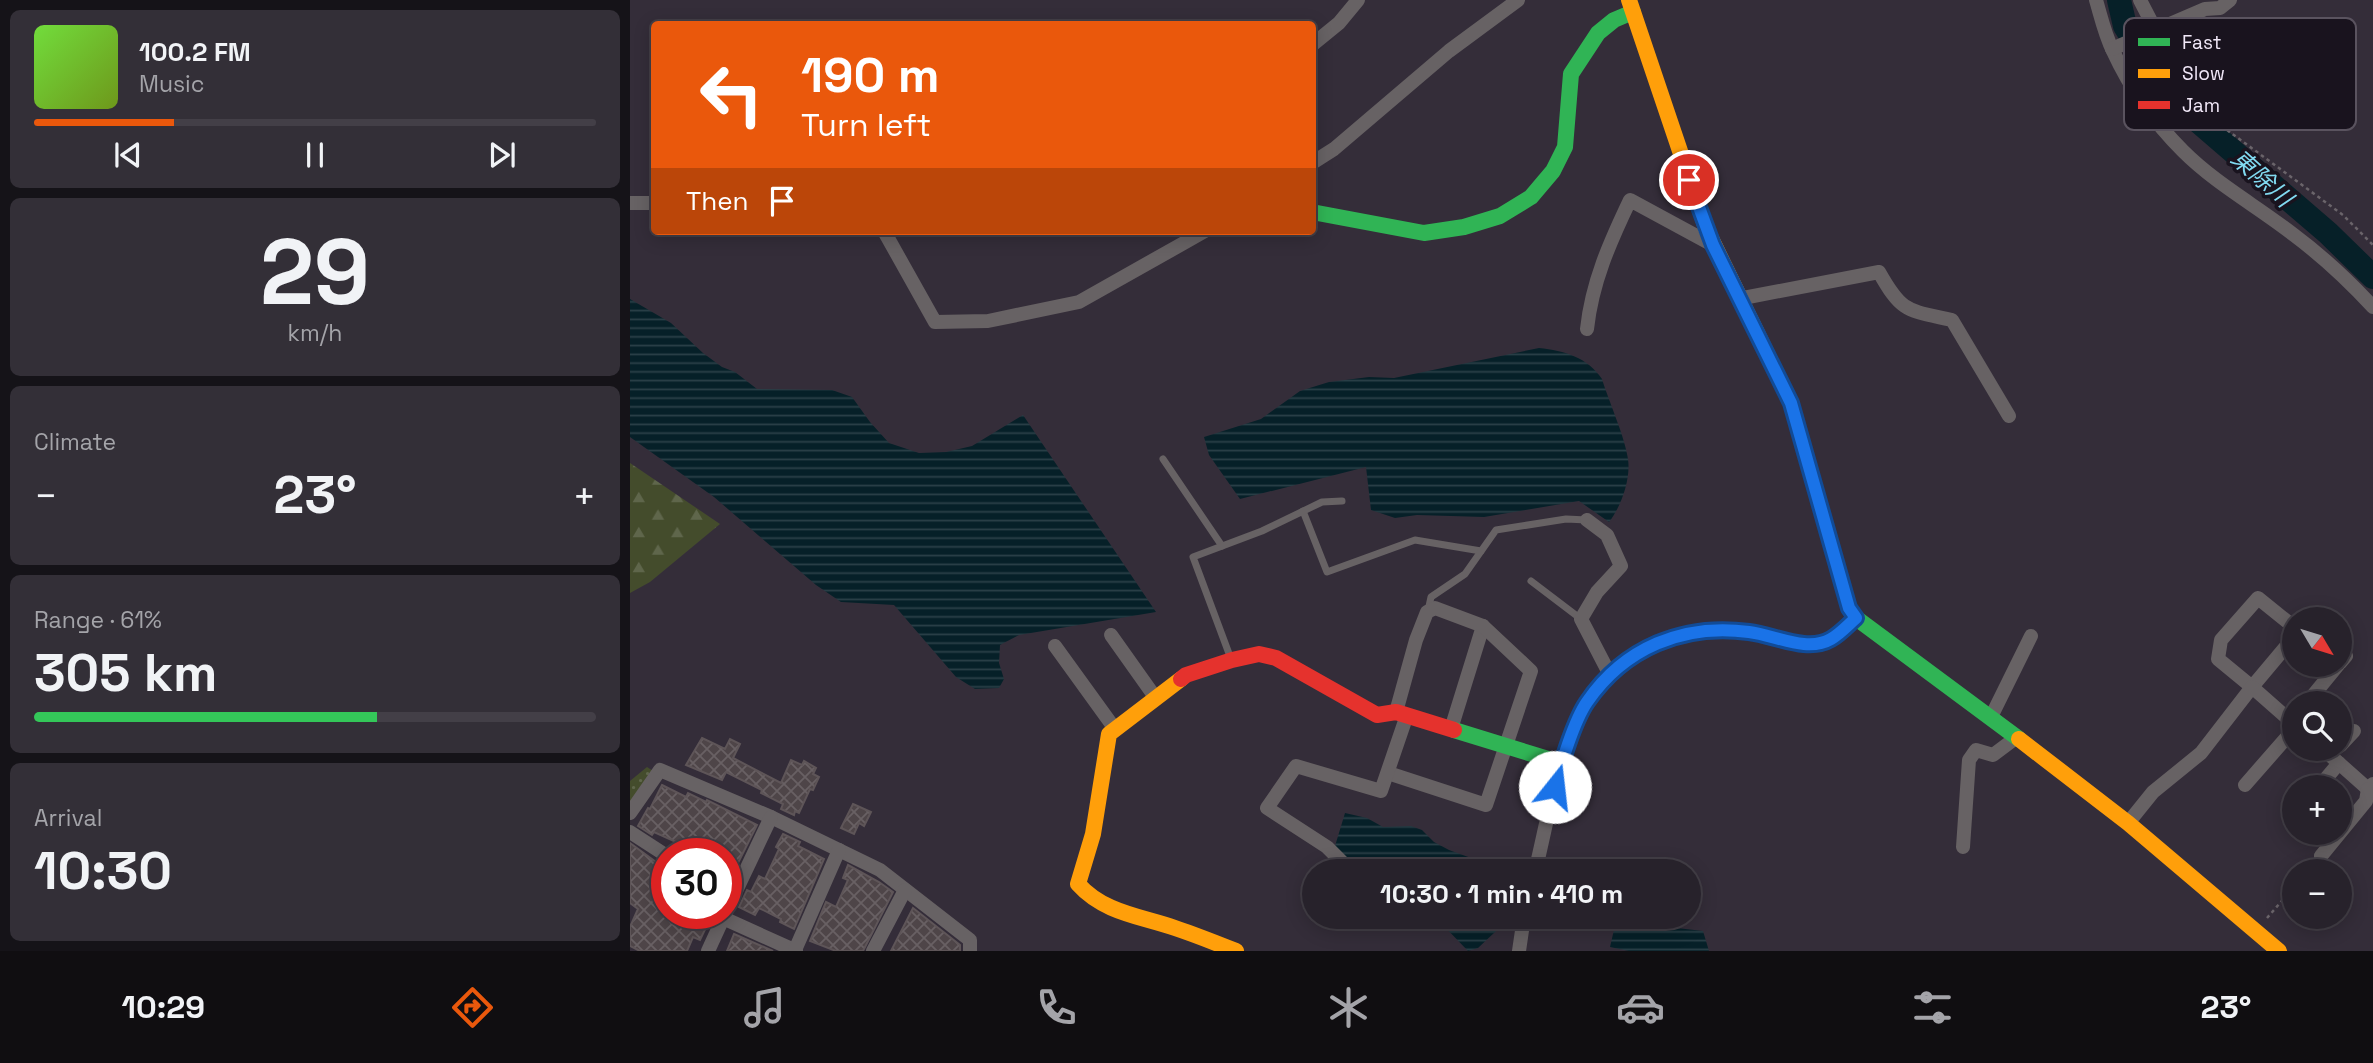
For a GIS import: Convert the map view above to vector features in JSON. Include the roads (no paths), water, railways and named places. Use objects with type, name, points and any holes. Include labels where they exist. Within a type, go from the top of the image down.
[{"type":"street","points":[[1316,42],[1339,23],[1358,0]]},
{"type":"street","points":[[1316,160],[1334,149],[1449,51],[1518,0]]},
{"type":"street","points":[[2096,0],[2112,49],[2124,71]]},
{"type":"street","points":[[2140,0],[2149,18]]},
{"type":"street","points":[[2185,18],[2205,9],[2220,8],[2230,0]]},
{"type":"street","points":[[1316,213],[1424,233],[1464,227],[1500,216],[1531,197],[1553,171],[1565,147],[1572,74],[1598,33],[1631,6],[1706,228],[1738,299],[1791,403],[1849,608],[1856,618],[1991,717],[2128,823],[2279,951]]},
{"type":"street","points":[[2112,49],[2124,44]]},
{"type":"street","points":[[2164,130],[2208,174],[2294,235],[2325,260],[2373,307]]},
{"type":"street","points":[[1587,329],[1590,303],[1602,261],[1630,200],[1713,245]]},
{"type":"street","points":[[630,203],[651,203]]},
{"type":"street","points":[[886,235],[935,322],[988,321],[1079,302],[1198,235]]},
{"type":"street","points":[[1738,299],[1879,272],[1893,297],[1904,307],[1952,320],[2009,416]]},
{"type":"street","points":[[1587,520],[1607,536],[1621,566],[1597,592],[1581,619],[1609,673]]},
{"type":"street","points":[[2282,617],[2258,597],[2221,640],[2218,659],[2282,713]]},
{"type":"street","points":[[1339,859],[1327,847],[1267,807],[1296,766],[1381,791],[1388,773],[1416,640],[1427,612],[1434,608],[1483,626],[1531,671],[1486,805],[1388,773]]},
{"type":"street","points":[[1538,859],[1561,763],[1585,705],[1609,673],[1650,644],[1686,634],[1749,632],[1812,646],[1831,639],[1856,618]]},
{"type":"street","points":[[1451,729],[1483,626]]},
{"type":"street","points":[[1111,635],[1155,697]]},
{"type":"street","points":[[1991,717],[2031,635]]},
{"type":"street","points":[[1055,646],[1115,729]]},
{"type":"street","points":[[2128,823],[2153,792],[2201,752],[2282,651]]},
{"type":"street","points":[[1236,951],[1177,928],[1100,904],[1084,893],[1078,884],[1093,834],[1109,734],[1186,675],[1259,654],[1276,658],[1377,715],[1401,713],[1561,763]]},
{"type":"street","points":[[2317,691],[2328,677]]},
{"type":"street","points":[[1963,847],[1969,760],[1976,750],[1993,755],[2017,737]]},
{"type":"street","points":[[2245,785],[2282,737]]},
{"type":"street","points":[[2343,761],[2371,786],[2365,801],[2352,816]]},
{"type":"street","points":[[630,813],[660,770],[771,817],[880,870],[970,940],[970,951]]},
{"type":"street","points":[[742,868],[771,817]]},
{"type":"street","points":[[630,832],[651,846]]},
{"type":"street","points":[[2321,856],[2328,845]]},
{"type":"street","points":[[742,923],[796,951],[839,850]]},
{"type":"street","points":[[873,951],[905,890]]},
{"type":"street","points":[[708,951],[718,929]]},
{"type":"street","points":[[1518,951],[1522,929]]},
{"type":"lane","points":[[1163,459],[1222,546]]},
{"type":"lane","points":[[1232,660],[1193,557],[1262,531],[1322,502],[1342,501]]},
{"type":"lane","points":[[1303,511],[1327,572],[1415,540],[1481,551]]},
{"type":"lane","points":[[1427,612],[1430,597],[1465,574],[1496,530],[1566,519],[1587,520]]},
{"type":"lane","points":[[1531,581],[1581,619]]},
{"type":"water","points":[[630,299],[671,323],[703,353],[757,389],[832,390],[852,397],[889,443],[919,453],[946,452],[972,446],[1023,415],[1156,612],[1019,635],[1000,645],[999,663],[1004,679],[999,688],[975,689],[956,677],[894,605],[841,602],[816,585],[714,497],[630,437]]},
{"type":"water","points":[[1539,348],[1575,356],[1589,365],[1602,379],[1624,440],[1629,467],[1624,492],[1609,522],[1579,501],[1484,517],[1417,515],[1395,518],[1371,510],[1366,467],[1240,499],[1209,455],[1204,437],[1261,419],[1300,391],[1329,382],[1369,377],[1394,378]]},
{"type":"water","points":[[1345,813],[1367,818],[1383,827],[1411,826],[1422,830],[1434,842],[1449,850],[1474,859],[1348,859],[1335,846]]},
{"type":"water","points":[[1447,929],[1498,929],[1478,948],[1468,951]]},
{"type":"water","points":[[1614,929],[1686,929],[1703,931],[1709,951],[1629,951],[1610,947]]},
{"type":"waterway","name":"東除川","points":[[2119,0],[2124,22]]},
{"type":"waterway","name":"東除川","points":[[2208,130],[2328,233],[2373,277]]}]
